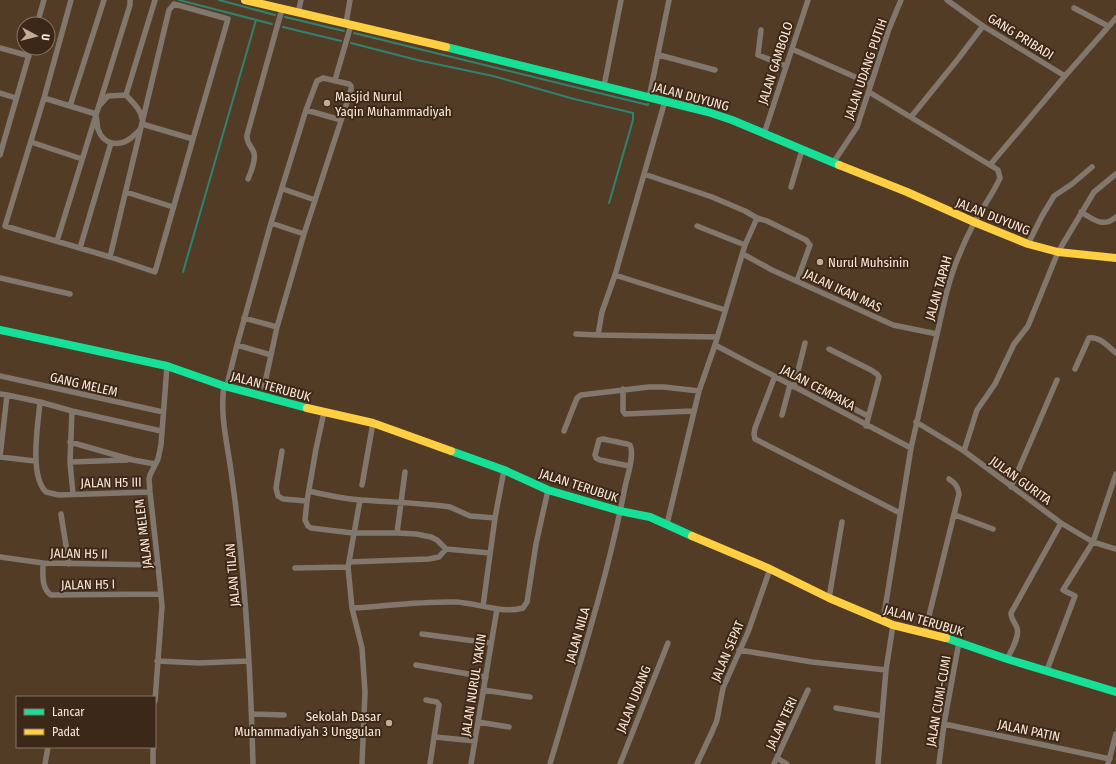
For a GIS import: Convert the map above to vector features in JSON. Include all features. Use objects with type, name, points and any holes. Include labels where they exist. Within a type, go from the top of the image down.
[{"type":"street","points":[[39,16],[44,0]]},
{"type":"street","points":[[71,0],[44,98],[5,226],[155,272],[228,19],[174,4],[169,10],[110,257]]},
{"type":"street","points":[[70,106],[104,0]]},
{"type":"street","points":[[57,241],[130,5],[130,0]]},
{"type":"street","points":[[126,95],[155,0]]},
{"type":"street","name":"JALAN DUYUNG","points":[[245,0],[708,112],[732,120],[833,163],[907,192],[1028,244],[1058,252],[1116,258]]},
{"type":"street","points":[[298,13],[301,0]]},
{"type":"street","points":[[264,387],[276,327],[351,88],[349,84],[335,80],[348,24],[350,0]]},
{"type":"street","points":[[604,86],[621,0]]},
{"type":"street","points":[[649,98],[669,0]]},
{"type":"street","name":"JALAN GAMBOLO","points":[[764,134],[808,0]]},
{"type":"street","name":"JALAN UDANG PUTIH","points":[[833,163],[857,127],[894,17],[902,0]]},
{"type":"street","name":"GANG PRIBADI","points":[[947,0],[983,26],[1065,76]]},
{"type":"street","points":[[1074,8],[1108,26]]},
{"type":"street","points":[[248,179],[254,159],[254,151],[248,143],[247,135],[282,9]]},
{"type":"street","points":[[869,92],[990,165],[1116,18]]},
{"type":"street","points":[[911,117],[983,26]]},
{"type":"street","points":[[761,30],[758,55],[786,66]]},
{"type":"street","points":[[0,48],[16,52]]},
{"type":"street","points":[[792,49],[872,84]]},
{"type":"street","points":[[659,55],[715,70]]},
{"type":"street","points":[[0,155],[3,135],[29,56]]},
{"type":"street","name":"JALAN TILAN","points":[[253,764],[252,714],[243,569],[234,490],[223,420],[222,398],[244,318],[306,110],[319,80],[324,78],[335,80]]},
{"type":"street","points":[[0,93],[16,98]]},
{"type":"street","points":[[126,95],[142,115],[142,124],[138,132],[125,142],[113,144],[105,140],[98,130],[96,114],[102,102],[108,96],[126,95]]},
{"type":"street","points":[[44,98],[96,114]]},
{"type":"street","points":[[598,335],[604,307],[615,275],[665,101]]},
{"type":"street","points":[[306,110],[341,120]]},
{"type":"street","points":[[142,124],[193,139]]},
{"type":"street","points":[[31,142],[82,159]]},
{"type":"street","points":[[80,248],[111,143]]},
{"type":"street","points":[[790,187],[802,150]]},
{"type":"street","name":"JALAN TAPAH","points":[[883,621],[910,448],[916,422],[951,276],[958,256],[974,222],[1000,178],[998,170],[990,165]]},
{"type":"street","points":[[1028,244],[1054,196],[1072,184],[1092,167]]},
{"type":"street","points":[[644,174],[712,197],[806,240],[810,245],[797,280]]},
{"type":"street","points":[[964,451],[977,410],[995,384],[1014,344],[1028,326],[1058,252],[1094,192],[1116,174]]},
{"type":"street","points":[[283,188],[316,200]]},
{"type":"street","points":[[126,192],[173,207]]},
{"type":"street","points":[[1081,212],[1103,223],[1110,222],[1116,217]]},
{"type":"street","points":[[667,524],[693,411],[715,346],[745,245],[757,218]]},
{"type":"street","points":[[272,223],[304,234]]},
{"type":"street","points":[[697,226],[745,245]]},
{"type":"street","name":"JALAN IKAN MAS","points":[[743,254],[772,270],[797,280],[893,325],[937,334]]},
{"type":"street","points":[[615,275],[725,310]]},
{"type":"street","points":[[0,278],[70,294]]},
{"type":"street","points":[[244,318],[276,327]]},
{"type":"street","name":"JALAN TERUBUK","points":[[0,330],[167,366],[324,412],[373,423],[504,470],[548,490],[620,511],[650,517],[770,569],[828,598],[893,625],[925,632],[959,642],[1007,659],[1116,692]]},
{"type":"street","points":[[576,334],[717,337]]},
{"type":"street","points":[[1075,369],[1089,338],[1094,337],[1116,353]]},
{"type":"street","points":[[782,414],[805,343]]},
{"type":"street","points":[[237,345],[271,355]]},
{"type":"street","name":"JALAN CEMPAKA","points":[[715,346],[775,376],[836,410],[910,448]]},
{"type":"street","points":[[829,349],[877,374],[879,380],[866,426]]},
{"type":"street","name":"JALAN MELEM","points":[[155,696],[161,616],[161,594],[150,492],[150,475],[160,452],[167,366]]},
{"type":"street","name":"GANG MELEM","points":[[0,376],[163,412]]},
{"type":"street","points":[[775,376],[757,423],[754,434],[755,439],[900,513]]},
{"type":"street","points":[[1011,486],[1057,380]]},
{"type":"street","points":[[564,431],[577,398],[581,395],[664,387],[699,391]]},
{"type":"street","points":[[623,390],[623,410],[625,414],[693,411]]},
{"type":"street","points":[[819,391],[868,416]]},
{"type":"street","points":[[0,394],[162,431]]},
{"type":"street","points":[[7,395],[0,457],[35,461],[40,402]]},
{"type":"street","points":[[836,410],[840,402]]},
{"type":"street","points":[[72,410],[70,462],[73,494]]},
{"type":"street","points":[[324,412],[307,501],[306,520],[308,526],[311,528],[353,533],[416,534],[431,537],[446,549],[490,553]]},
{"type":"street","name":"JULAN GURITA","points":[[916,422],[964,451],[1061,523],[1093,542],[1116,549]]},
{"type":"street","points":[[362,485],[373,423]]},
{"type":"street","name":"JALAN NILA","points":[[550,764],[605,578],[620,511],[629,466],[632,451],[630,446],[627,444],[603,439],[599,440],[595,455],[596,458],[629,466]]},
{"type":"street","points":[[70,442],[133,460],[155,464]]},
{"type":"street","points":[[282,451],[276,488],[278,496],[283,499],[307,501]]},
{"type":"street","points":[[70,462],[133,460]]},
{"type":"street","name":"JALAN H5 III","points":[[35,461],[40,483],[46,492],[59,495],[150,492]]},
{"type":"street","points":[[483,606],[495,518],[504,470]]},
{"type":"street","points":[[397,533],[405,472]]},
{"type":"street","points":[[1047,670],[1075,596],[1063,590],[1093,542],[1116,474]]},
{"type":"street","points":[[925,632],[959,494],[955,483],[949,479]]},
{"type":"street","points":[[352,608],[456,602],[497,609],[517,610],[523,608],[525,606],[536,544],[548,490]]},
{"type":"street","points":[[309,491],[360,500],[450,507],[470,516],[495,518]]},
{"type":"street","points":[[360,500],[353,533],[349,564],[352,608],[362,648],[365,692],[362,764]]},
{"type":"street","points":[[61,514],[68,564]]},
{"type":"street","points":[[955,515],[993,529]]},
{"type":"street","points":[[828,598],[842,522]]},
{"type":"street","points":[[1007,659],[1017,635],[1017,629],[1011,617],[1011,613],[1061,523]]},
{"type":"street","points":[[295,568],[429,559],[438,557],[446,549]]},
{"type":"street","name":"JALAN H5 II","points":[[0,557],[43,563],[158,565]]},
{"type":"street","name":"JALAN H5 I","points":[[43,563],[46,591],[51,595],[161,594]]},
{"type":"street","name":"JALAN SEPAT","points":[[697,764],[717,720],[722,688],[748,632],[770,569]]},
{"type":"street","name":"JALAN NURUL YAKIN","points":[[471,764],[486,677],[490,643],[497,609]]},
{"type":"street","points":[[878,764],[886,670],[893,625]]},
{"type":"street","points":[[422,634],[490,643]]},
{"type":"street","name":"JALAN CUMI-CUMI","points":[[939,764],[944,724],[959,642]]},
{"type":"street","name":"JALAN UDANG","points":[[620,764],[668,643]]},
{"type":"street","points":[[739,650],[812,662],[886,670]]},
{"type":"street","points":[[157,661],[200,663],[248,661]]},
{"type":"street","points":[[416,665],[486,677]]},
{"type":"street","points":[[483,690],[530,697]]},
{"type":"street","name":"JALAN TERI","points":[[774,764],[808,690]]},
{"type":"street","points":[[426,700],[437,702],[438,705],[430,764]]},
{"type":"street","points":[[836,708],[882,716]]},
{"type":"street","points":[[252,714],[284,715]]},
{"type":"street","points":[[478,722],[509,727]]},
{"type":"street","name":"JALAN PATIN","points":[[944,724],[1109,761]]},
{"type":"street","points":[[1109,761],[1116,734]]},
{"type":"street","points":[[434,737],[475,741]]},
{"type":"street","points":[[45,764],[48,748]]},
{"type":"street","points":[[153,748],[153,764]]},
{"type":"street","points":[[777,758],[787,764]]},
{"type":"waterway","points":[[179,0],[272,24]]},
{"type":"waterway","points":[[219,0],[275,15]]},
{"type":"waterway","points":[[285,17],[344,31]]},
{"type":"waterway","points":[[183,272],[256,20]]},
{"type":"waterway","points":[[283,27],[341,41]]},
{"type":"waterway","points":[[354,33],[648,104]]},
{"type":"waterway","points":[[351,43],[417,60],[493,76],[574,99],[633,113],[633,120],[609,203]]},
{"type":"traffic: fast","points":[[446,47],[708,112],[732,120],[839,165]]},
{"type":"traffic: fast","points":[[0,330],[167,366],[224,386],[307,408]]},
{"type":"traffic: fast","points":[[451,451],[504,470],[548,490],[620,511],[650,517],[692,536]]},
{"type":"traffic: fast","points":[[946,638],[1007,659],[1116,692]]},
{"type":"traffic: slow","points":[[245,0],[446,47]]},
{"type":"traffic: slow","points":[[839,165],[907,192],[1028,244],[1058,252],[1116,258]]},
{"type":"traffic: slow","points":[[307,408],[373,423],[451,451]]},
{"type":"traffic: slow","points":[[692,536],[770,569],[829,598],[893,625],[946,638]]},
{"type":"place","name":"Masjid Nurul Yaqin Muhammadiyah","points":[[327,103]]},
{"type":"place","name":"Nurul Muhsinin","points":[[820,262]]},
{"type":"place","name":"Sekolah Dasar Muhammadiyah 3 Unggulan","points":[[389,723]]}]
